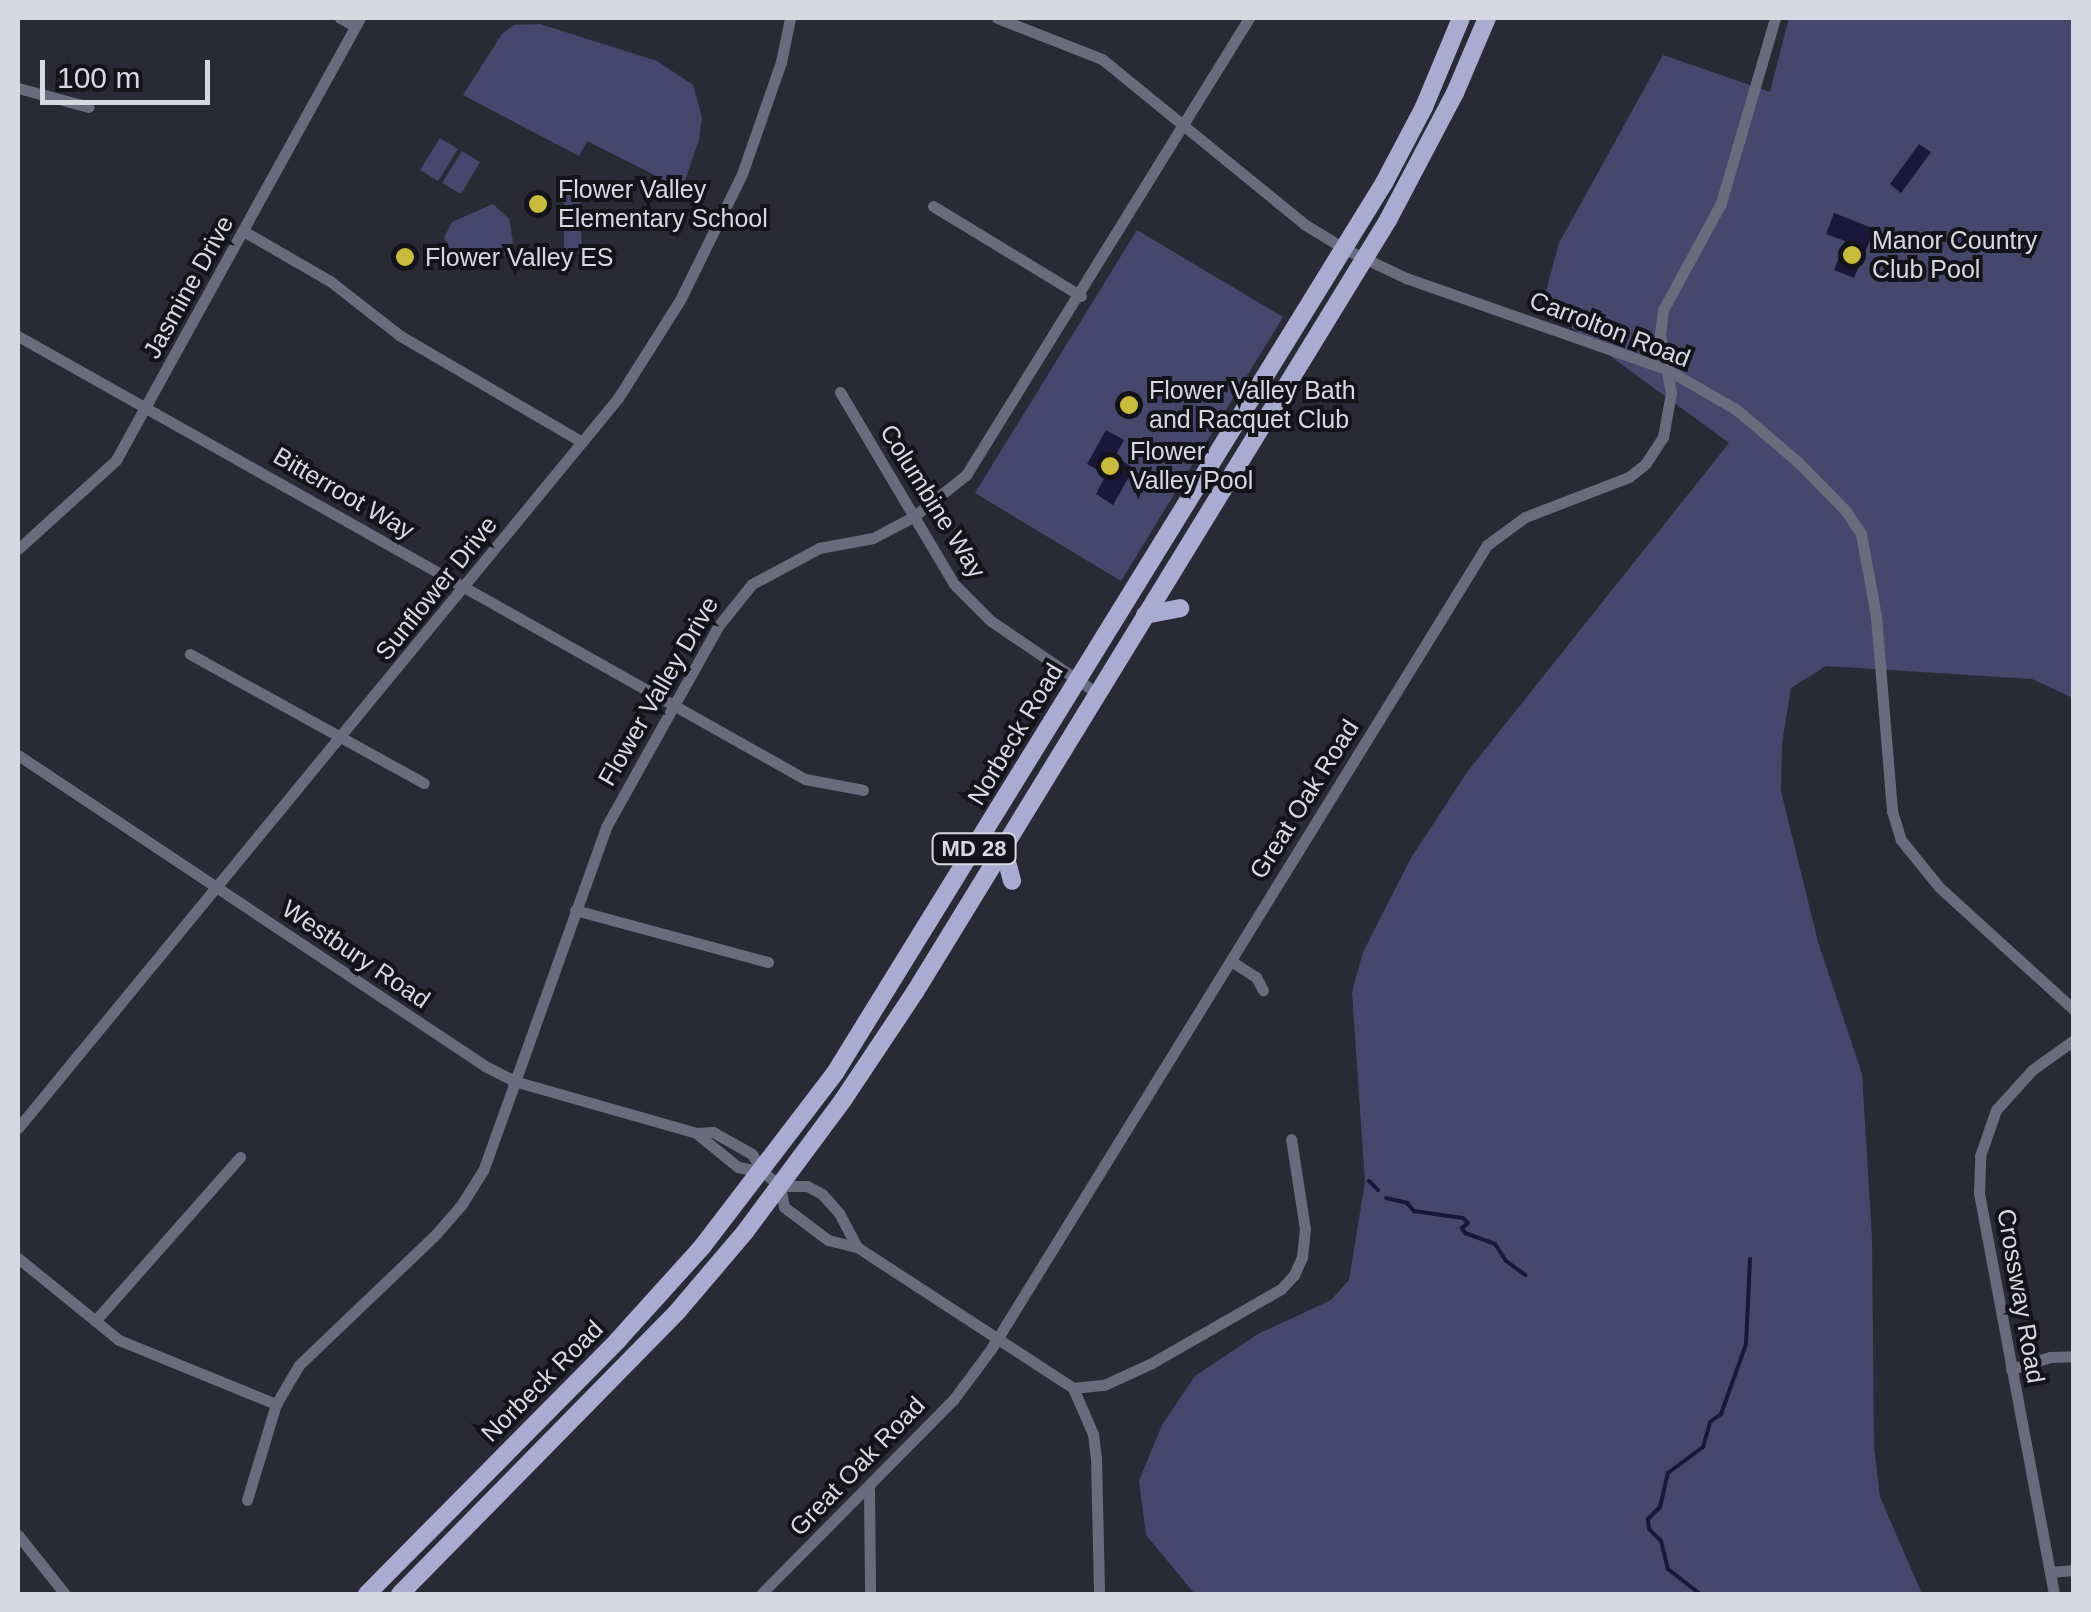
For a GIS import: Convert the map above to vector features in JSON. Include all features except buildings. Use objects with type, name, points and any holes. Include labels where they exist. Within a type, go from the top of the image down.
[{"type":"main road","name":"Norbeck Road","points":[[367,1594],[618,1340],[762,1172],[878,1006],[1344,249],[1424,106],[1461,18]]},
{"type":"main road","name":"Norbeck Road","points":[[400,1594],[677,1312],[780,1186],[915,992],[1364,258],[1455,93],[1487,18]]},
{"type":"main road","points":[[1145,615],[1180,608]]},
{"type":"main road","points":[[1003,847],[1012,881]]},
{"type":"street","points":[[340,18],[357,22]]},
{"type":"street","name":"Sunflower Drive","points":[[18,1128],[464,589],[654,345],[742,174],[781,62],[790,18]]},
{"type":"street","name":"Carrolton Road","points":[[997,18],[1102,59],[1304,224],[1344,249],[1406,278],[1666,369],[1737,410],[1799,464],[1845,510],[1862,534],[1876,616],[1892,811],[1900,840],[1939,887],[2074,1010]]},
{"type":"street","name":"Flower Valley Drive","points":[[247,1500],[276,1404],[312,1351],[462,1204],[483,1170],[606,827],[718,626],[752,584],[796,558],[873,538],[913,517],[950,492],[979,460],[1249,18]]},
{"type":"street","name":"Great Oak Road","points":[[761,1594],[869,1490],[953,1400],[996,1338],[1487,545],[1525,517],[1611,488],[1646,463],[1663,437],[1671,393],[1660,334],[1663,310],[1721,203],[1775,18]]},
{"type":"street","name":"Jasmine Drive","points":[[18,549],[116,460],[245,232],[357,22]]},
{"type":"street","points":[[18,88],[88,107]]},
{"type":"street","points":[[933,206],[1081,296]]},
{"type":"street","points":[[245,232],[330,281],[399,335],[582,442]]},
{"type":"street","name":"Bitterroot Way","points":[[18,336],[804,779],[863,790]]},
{"type":"street","name":"Columbine Way","points":[[840,392],[913,517],[966,596],[991,621],[1097,693]]},
{"type":"street","points":[[190,654],[424,783]]},
{"type":"street","name":"Westbury Road","points":[[18,755],[514,1081],[696,1133],[713,1132],[752,1154],[762,1172],[780,1186],[807,1186],[822,1194],[839,1213],[857,1247]]},
{"type":"street","points":[[575,910],[768,962]]},
{"type":"street","points":[[1232,960],[1256,977],[1263,990]]},
{"type":"street","name":"Crossway Road","points":[[2054,1594],[1979,1193],[1980,1156],[1996,1110],[2032,1070],[2074,1040]]},
{"type":"street","name":"Westbury Road","points":[[696,1133],[702,1143],[738,1168],[762,1172]]},
{"type":"street","points":[[1099,1594],[1093,1434],[1073,1388],[1104,1385],[1150,1364],[1281,1289],[1294,1275],[1305,1229],[1291,1138]]},
{"type":"street","points":[[96,1321],[240,1157]]},
{"type":"street","name":"Westbury Road","points":[[780,1186],[784,1207],[828,1240],[857,1247],[1073,1388]]},
{"type":"street","points":[[18,1258],[140,1352],[276,1404]]},
{"type":"street","points":[[2011,1369],[2050,1357],[2074,1356]]},
{"type":"street","points":[[869,1490],[870,1594]]},
{"type":"street","points":[[18,1535],[65,1594]]},
{"type":"street","points":[[2050,1572],[2074,1570]]},
{"type":"shaded area","points":[[1789,18],[2073,18],[2073,698],[2032,679],[1826,666],[1791,688],[1782,743],[1781,791],[1818,942],[1862,1074],[1872,1238],[1874,1446],[1880,1497],[1922,1594],[1195,1594],[1146,1535],[1139,1481],[1162,1425],[1195,1376],[1258,1334],[1331,1300],[1349,1280],[1365,1182],[1352,992],[1363,952],[1411,858],[1468,771],[1729,443],[1542,306],[1559,243],[1663,55],[1770,92]]},
{"type":"shaded area","points":[[540,24],[657,61],[693,85],[702,117],[699,140],[682,189],[587,141],[579,156],[463,95],[502,34],[514,25]]},
{"type":"shaded area","points":[[440,138],[458,149],[438,181],[420,170]]},
{"type":"shaded area","points":[[1919,144],[1931,152],[1901,193],[1890,184]]},
{"type":"shaded area","points":[[462,151],[480,162],[461,194],[442,183]]},
{"type":"shaded area","points":[[580,191],[582,254],[564,254],[564,193]]},
{"type":"shaded area","points":[[493,204],[509,219],[513,242],[509,252],[489,267],[457,262],[444,238],[452,222]]},
{"type":"shaded area","name":"Manor Country Club Pool","points":[[1834,213],[1875,229],[1854,278],[1834,270],[1845,241],[1826,234]]},
{"type":"shaded area","name":"Flower Valley Bath and Racquet Club","points":[[1137,230],[1283,317],[1121,581],[975,493]]},
{"type":"shaded area","name":"Flower Valley Pool","points":[[1106,430],[1124,440],[1115,457],[1134,468],[1113,505],[1096,494],[1106,475],[1087,464]]},
{"type":"waterway","points":[[1369,1181],[1378,1190]]},
{"type":"waterway","points":[[1386,1198],[1407,1203],[1414,1211],[1463,1218],[1468,1223],[1462,1228],[1465,1233],[1495,1244],[1506,1261],[1525,1275]]},
{"type":"waterway","points":[[1700,1594],[1668,1569],[1661,1541],[1649,1529],[1648,1519],[1660,1507],[1668,1473],[1703,1447],[1710,1422],[1721,1414],[1746,1344],[1750,1259]]},
{"type":"place","name":"Flower Valley Elementary School","points":[[538,204]]},
{"type":"place","name":"Manor Country Club Pool","points":[[1852,255]]},
{"type":"place","name":"Flower Valley ES","points":[[405,257]]},
{"type":"place","name":"Flower Valley Bath and Racquet Club","points":[[1129,405]]},
{"type":"place","name":"Flower Valley Pool","points":[[1110,466]]}]
